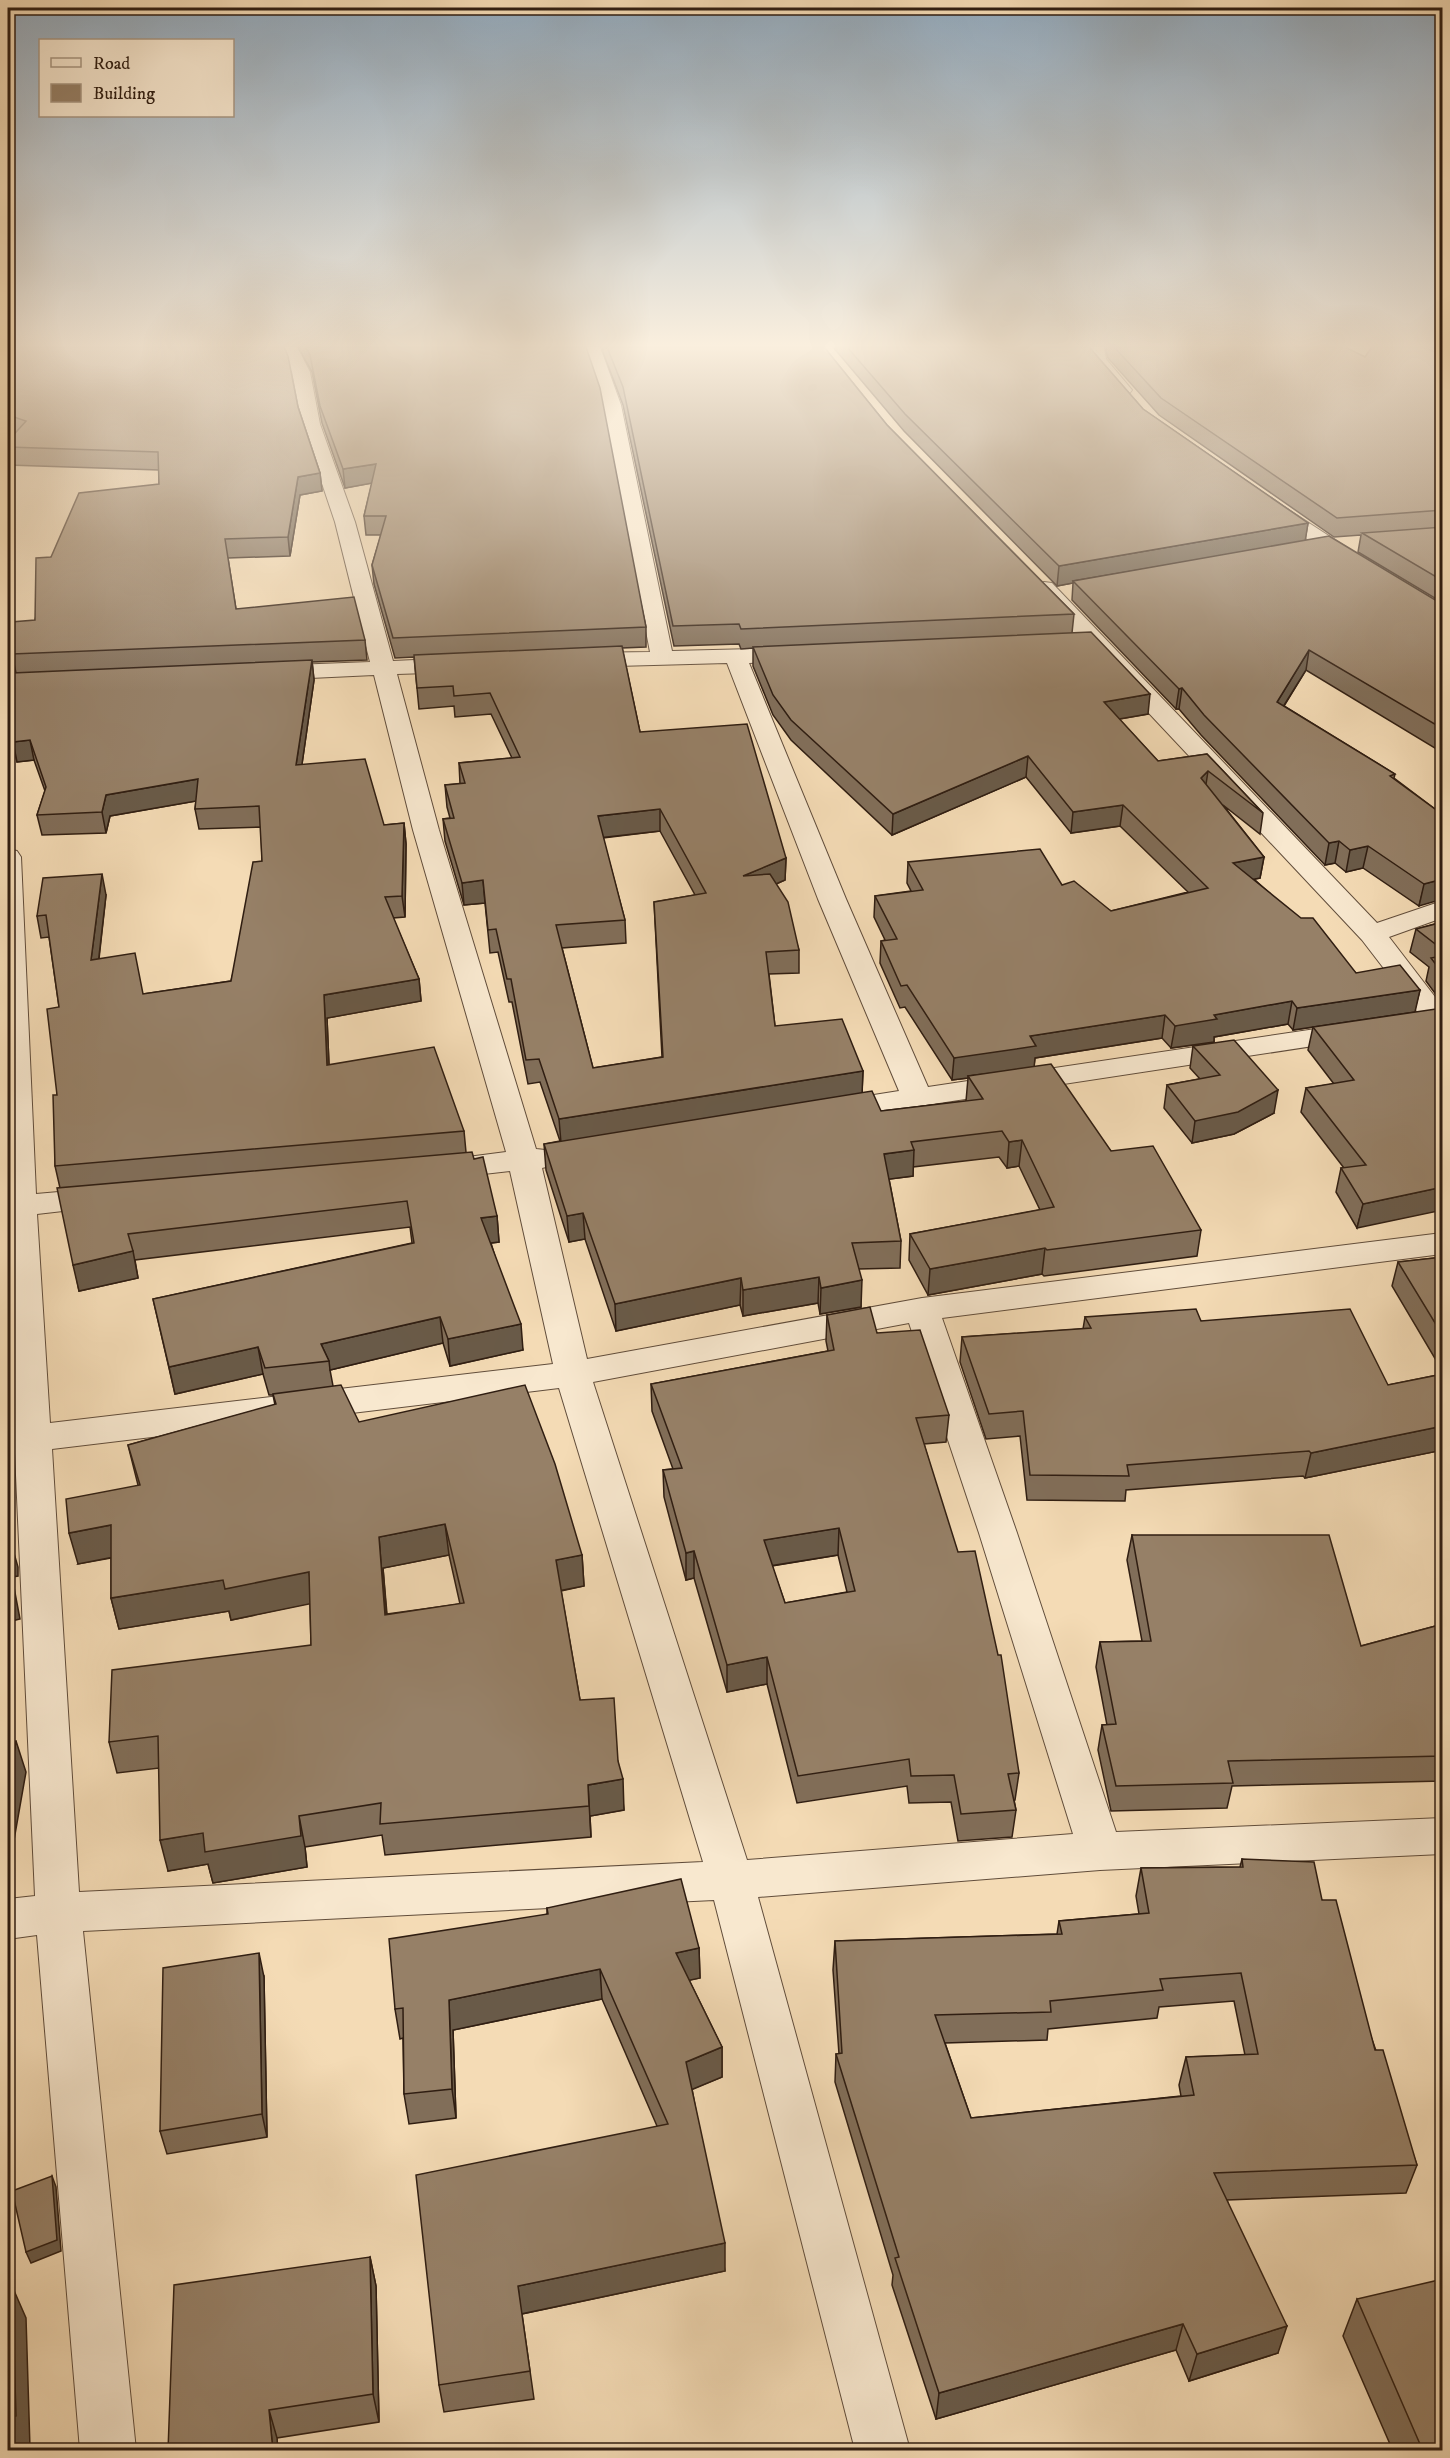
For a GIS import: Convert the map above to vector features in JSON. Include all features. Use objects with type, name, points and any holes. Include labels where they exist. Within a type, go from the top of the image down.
[{"type":"street","points":[[324,462],[345,522],[426,830],[524,1161],[573,1374],[731,1880],[884,2451]]},
{"type":"street","points":[[623,462],[662,656]]},
{"type":"street","points":[[1257,497],[1369,570]]},
{"type":"street","points":[[1306,550],[1363,544]]},
{"type":"street","points":[[1026,570],[1372,934],[1440,1023]]},
{"type":"street","points":[[1051,595],[1074,591]]},
{"type":"street","points":[[1070,644],[1093,642]]},
{"type":"street","points":[[558,661],[662,656],[736,658],[819,654]]},
{"type":"street","points":[[736,658],[832,899],[917,1096]]},
{"type":"street","points":[[243,674],[477,664]]},
{"type":"street","points":[[8,684],[78,681]]},
{"type":"street","points":[[8,869],[20,1440],[58,1913],[108,2451]]},
{"type":"street","points":[[1372,934],[1443,909]]},
{"type":"street","points":[[802,1116],[917,1096],[1390,1027],[1440,1023]]},
{"type":"street","points":[[406,1172],[524,1161],[570,1154]]},
{"type":"street","points":[[14,1206],[137,1195]]},
{"type":"street","points":[[20,1440],[573,1374],[922,1309],[1443,1243]]},
{"type":"street","points":[[922,1309],[998,1533],[1100,1851]]},
{"type":"street","points":[[8,1919],[58,1913],[731,1880],[1100,1851],[1443,1836]]},
{"type":"building","points":[[158,462],[316,462],[320,473],[298,477],[288,537],[225,539],[236,609],[354,597],[365,640],[12,654],[11,622],[35,620],[36,558],[51,557],[79,493],[159,484]]},
{"type":"building","points":[[340,462],[614,462],[646,627],[393,638],[372,565],[386,516],[364,516],[376,464],[343,469]]},
{"type":"building","points":[[639,462],[923,462],[1074,614],[741,629],[739,624],[673,626]]},
{"type":"building","points":[[953,462],[1219,462],[1308,523],[1059,566]]},
{"type":"building","points":[[1254,462],[1443,462],[1443,510],[1337,518]]},
{"type":"building","points":[[1443,527],[1443,581],[1362,533]]},
{"type":"building","points":[[1329,536],[1443,603],[1443,729],[1309,650],[1277,702],[1395,774],[1390,776],[1443,815],[1443,879],[1424,884],[1368,846],[1350,850],[1339,841],[1329,843],[1204,715],[1182,688],[1179,689],[1073,581]]},
{"type":"building","points":[[1091,632],[1150,694],[1104,702],[1158,761],[1207,754],[1263,813],[1208,771],[1201,778],[1264,857],[1233,863],[1301,918],[1313,918],[1356,973],[1400,965],[1420,990],[1297,1008],[1292,1001],[1214,1015],[1217,1019],[1175,1026],[1165,1015],[1030,1036],[1036,1046],[954,1058],[907,985],[901,986],[881,941],[897,939],[875,896],[923,890],[908,862],[1040,849],[1062,885],[1074,881],[1111,911],[1208,888],[1123,805],[1073,812],[1028,756],[893,814],[791,720],[773,695],[753,647]]},
{"type":"building","points":[[622,646],[640,732],[747,724],[786,858],[743,876],[770,874],[788,902],[799,950],[766,952],[775,1026],[842,1019],[863,1071],[559,1119],[539,1059],[526,1060],[511,979],[507,979],[496,929],[488,930],[483,880],[462,883],[443,819],[454,818],[445,785],[465,783],[459,763],[520,757],[490,693],[454,696],[453,686],[417,688],[414,655]],"holes":[[[660,809],[706,893],[654,902],[663,1057],[593,1068],[556,925],[625,920],[598,816]]]},
{"type":"building","points":[[312,660],[296,765],[365,759],[384,825],[404,823],[402,896],[385,897],[419,979],[324,995],[327,1065],[434,1047],[464,1131],[55,1166],[53,1095],[57,1095],[47,1009],[59,1007],[46,915],[37,916],[43,878],[102,874],[91,960],[135,953],[143,994],[231,981],[253,862],[262,861],[259,806],[195,809],[198,779],[106,795],[102,812],[37,815],[46,787],[30,740],[13,742],[12,673]]},
{"type":"building","points":[[1443,922],[1443,950],[1416,929]]},
{"type":"building","points":[[1443,956],[1443,974],[1431,958]]},
{"type":"building","points":[[1436,1009],[1443,1011],[1443,1187],[1363,1204],[1341,1168],[1366,1165],[1306,1088],[1354,1080],[1313,1027]]},
{"type":"building","points":[[1234,1040],[1278,1090],[1238,1112],[1195,1121],[1167,1085],[1220,1075],[1193,1046]]},
{"type":"building","points":[[1051,1064],[1111,1151],[1153,1146],[1201,1230],[1047,1250],[1045,1248],[930,1269],[910,1234],[1054,1207],[1022,1140],[1009,1142],[1002,1131],[911,1142],[914,1150],[884,1154],[901,1241],[852,1243],[862,1280],[821,1288],[819,1277],[743,1290],[741,1278],[615,1304],[583,1213],[567,1216],[544,1144],[872,1091],[881,1111],[983,1099],[968,1076]]},
{"type":"building","points":[[472,1152],[474,1159],[483,1157],[497,1216],[481,1218],[521,1324],[448,1339],[440,1317],[321,1344],[329,1361],[265,1368],[258,1347],[169,1367],[153,1299],[414,1243],[407,1201],[128,1234],[133,1251],[73,1265],[57,1188]]},
{"type":"building","points":[[1443,1257],[1443,1336],[1398,1262]]},
{"type":"building","points":[[870,1307],[877,1333],[920,1330],[949,1415],[916,1418],[958,1552],[975,1551],[998,1655],[1001,1655],[1019,1773],[1008,1774],[1016,1810],[961,1814],[954,1775],[911,1776],[909,1759],[798,1776],[767,1657],[727,1665],[694,1551],[686,1553],[663,1470],[682,1468],[651,1384],[834,1350],[827,1315]],"holes":[[[839,1528],[855,1591],[785,1603],[764,1540]]]},
{"type":"building","points":[[1196,1309],[1201,1321],[1350,1309],[1388,1385],[1443,1374],[1443,1426],[1311,1453],[1309,1451],[1127,1465],[1129,1476],[1030,1475],[1023,1411],[989,1414],[962,1337],[1091,1328],[1085,1317]]},
{"type":"building","points":[[341,1385],[359,1422],[525,1385],[555,1464],[582,1555],[556,1560],[580,1700],[614,1698],[618,1761],[623,1779],[588,1785],[589,1806],[380,1824],[381,1803],[299,1816],[301,1836],[205,1852],[203,1833],[160,1840],[158,1736],[109,1742],[112,1670],[311,1645],[309,1572],[225,1589],[223,1580],[111,1598],[111,1525],[69,1533],[66,1499],[140,1485],[128,1445],[276,1404],[273,1394]],"holes":[[[445,1524],[464,1603],[385,1615],[379,1537]]]},
{"type":"building","points":[[1132,1535],[1329,1535],[1361,1646],[1443,1624],[1443,1756],[1228,1761],[1233,1783],[1116,1786],[1102,1725],[1116,1724],[1100,1642],[1151,1641]]},
{"type":"building","points":[[8,1568],[11,1588],[8,1589]]},
{"type":"building","points":[[16,1741],[8,1787],[8,1742]]},
{"type":"building","points":[[1242,1859],[1314,1862],[1322,1900],[1336,1900],[1375,2050],[1383,2050],[1417,2165],[1214,2173],[1287,2326],[1197,2354],[1183,2324],[939,2393],[895,2258],[899,2257],[836,2054],[842,2053],[835,1941],[1062,1934],[1059,1921],[1149,1913],[1141,1868],[1243,1867]],"holes":[[[1241,1973],[1258,2054],[1186,2057],[1194,2095],[971,2118],[935,2015],[1051,2012],[1050,2001],[1163,1990],[1160,1979]]]},
{"type":"building","points":[[681,1879],[699,1948],[676,1953],[722,2047],[686,2062],[725,2243],[518,2286],[530,2371],[439,2385],[416,2175],[668,2124],[600,1969],[449,2000],[452,2089],[404,2094],[403,2008],[395,2009],[389,1939],[548,1914],[547,1908]]},
{"type":"building","points":[[259,1953],[262,2114],[160,2131],[163,1968]]},
{"type":"building","points":[[52,2176],[57,2240],[26,2252],[12,2191]]},
{"type":"building","points":[[370,2257],[373,2394],[269,2410],[273,2451],[168,2451],[174,2285]]},
{"type":"building","points":[[1443,2279],[1443,2451],[1423,2451],[1357,2299]]},
{"type":"building","points":[[12,2286],[16,2416],[8,2418],[8,2287]]}]
